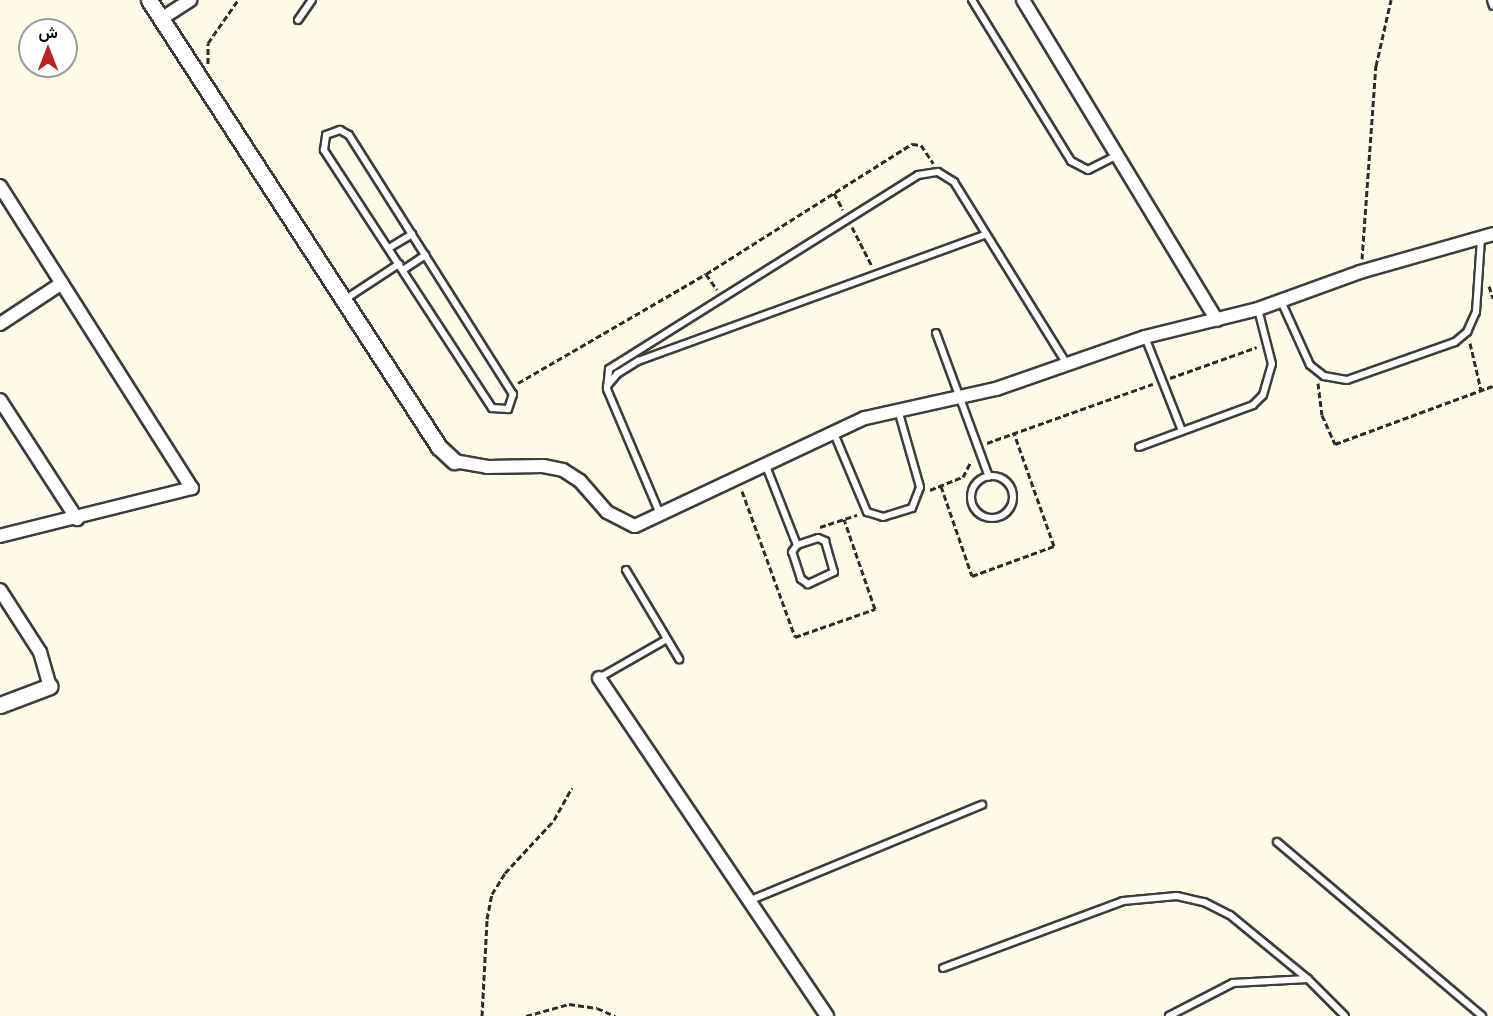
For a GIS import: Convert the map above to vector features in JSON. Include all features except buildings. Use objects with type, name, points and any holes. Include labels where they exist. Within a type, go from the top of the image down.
[{"type":"street","points":[[149,0],[439,447],[454,460],[488,467],[553,467],[580,481],[600,505],[626,523],[636,526],[766,466],[833,430],[898,410],[960,399],[1145,337],[1258,309],[1360,272],[1487,236]]},
{"type":"street","points":[[161,19],[190,0]]},
{"type":"street","points":[[1023,0],[1217,320]]},
{"type":"street","points":[[0,186],[192,488],[77,519],[0,536]]},
{"type":"street","points":[[0,324],[62,283]]},
{"type":"street","points":[[0,400],[77,519]]},
{"type":"street","points":[[0,590],[40,652],[50,686],[0,705]]},
{"type":"street","points":[[599,678],[751,900],[827,1016]]},
{"type":"lane","points":[[298,20],[312,0]]},
{"type":"lane","points":[[972,0],[1071,161],[1088,170],[1118,155]]},
{"type":"lane","points":[[1491,0],[1493,6]]},
{"type":"lane","points":[[340,130],[349,135],[412,234],[509,388],[514,398],[511,406],[500,411],[492,408],[324,150],[324,140],[330,132],[340,130]]},
{"type":"lane","points":[[660,515],[607,387],[607,374],[614,364],[724,300],[918,175],[938,172],[954,182],[1067,365]]},
{"type":"lane","points":[[389,248],[412,234]]},
{"type":"lane","points":[[607,387],[617,374],[638,361],[986,234]]},
{"type":"lane","points":[[1281,301],[1317,371],[1332,379],[1347,380],[1455,342],[1467,332],[1476,312],[1487,236]]},
{"type":"lane","points":[[403,270],[425,255]]},
{"type":"lane","points":[[344,301],[399,264]]},
{"type":"lane","points":[[1139,447],[1253,405],[1263,395],[1271,375],[1268,343],[1258,309]]},
{"type":"lane","points":[[936,333],[989,477]]},
{"type":"lane","points":[[1145,337],[1182,431]]},
{"type":"lane","points":[[833,430],[867,512],[883,517],[912,508],[920,493],[898,410]]},
{"type":"lane","points":[[766,466],[797,545]]},
{"type":"lane","points":[[1003,476],[1014,505],[1010,512],[987,520],[980,515],[970,488],[975,481],[989,477],[1003,476]]},
{"type":"lane","points":[[823,540],[834,566],[833,574],[811,584],[802,581],[792,555],[797,545],[823,540]]},
{"type":"lane","points":[[626,570],[679,659]]},
{"type":"lane","points":[[599,678],[667,639]]},
{"type":"lane","points":[[751,900],[982,805]]},
{"type":"lane","points":[[1277,842],[1482,1016]]},
{"type":"lane","points":[[943,968],[1124,901],[1163,895],[1204,902],[1230,915],[1308,979],[1345,1016]]},
{"type":"lane","points":[[1169,1016],[1233,983],[1308,979]]},
{"type":"path","points":[[209,70],[208,43],[238,0]]},
{"type":"path","points":[[1360,272],[1376,66],[1391,0]]},
{"type":"path","points":[[509,388],[706,274],[912,144],[925,148],[938,172]]},
{"type":"path","points":[[834,194],[876,274]]},
{"type":"path","points":[[706,274],[724,300]]},
{"type":"path","points":[[1467,332],[1481,390]]},
{"type":"path","points":[[920,493],[963,477],[971,462],[969,449],[1268,343]]},
{"type":"path","points":[[1317,371],[1322,415],[1335,444],[1493,386]]},
{"type":"path","points":[[941,486],[972,576],[1054,546],[1014,433]]},
{"type":"path","points":[[793,536],[867,512]]},
{"type":"path","points":[[482,1016],[487,919],[492,894],[505,873],[554,820],[572,788]]},
{"type":"path","points":[[526,1016],[569,1004],[597,1008],[615,1016]]}]
